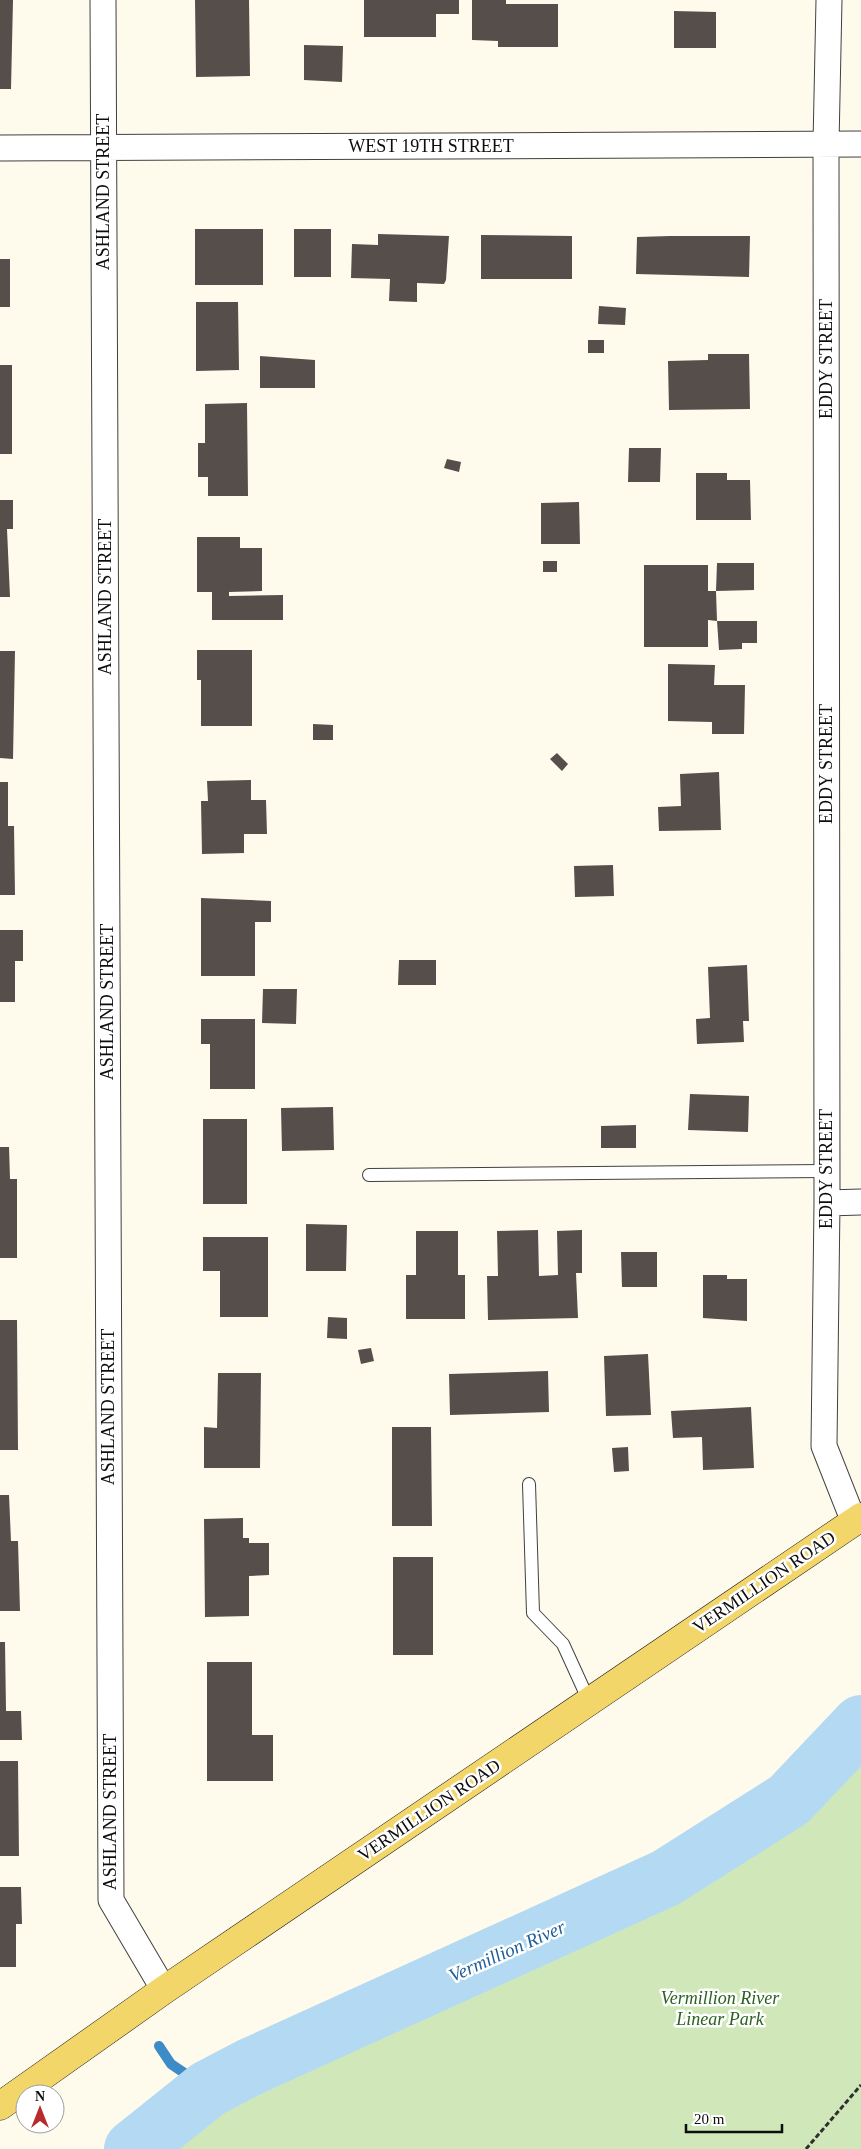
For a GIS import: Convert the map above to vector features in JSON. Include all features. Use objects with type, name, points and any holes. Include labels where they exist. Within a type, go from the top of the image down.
[{"type":"main road","name":"VERMILLION ROAD","points":[[0,2106],[164,1990],[857,1520]]},
{"type":"street","name":"ASHLAND STREET","points":[[103,0],[102,148],[111,1900],[164,1990]]},
{"type":"street","name":"EDDY STREET","points":[[828,0],[826,144],[827,1203],[824,1446],[857,1520]]},
{"type":"street","name":"WEST 19TH STREET","points":[[0,148],[861,144]]},
{"type":"street","points":[[827,1203],[861,1202]]},
{"type":"lane","points":[[370,1175],[826,1171]]},
{"type":"lane","points":[[529,1484],[533,1613],[563,1644],[589,1701]]},
{"type":"path","points":[[806,2149],[861,2085]]},
{"type":"green space","name":"Vermillion River Linear Park","points":[[861,1724],[861,2149],[133,2149],[208,2089],[250,2067],[666,1878],[789,1800]]},
{"type":"building","points":[[0,0],[13,0],[11,89],[0,89]]},
{"type":"building","points":[[195,0],[249,0],[250,76],[196,77]]},
{"type":"building","points":[[364,0],[459,0],[459,14],[436,14],[436,37],[364,37]]},
{"type":"building","points":[[472,0],[506,0],[506,4],[558,4],[558,47],[498,47],[498,41],[472,40]]},
{"type":"building","points":[[674,11],[716,12],[716,48],[674,48]]},
{"type":"building","points":[[304,45],[343,46],[342,82],[304,80]]},
{"type":"building","points":[[195,229],[263,229],[263,285],[195,285]]},
{"type":"building","points":[[294,229],[331,229],[331,277],[294,277]]},
{"type":"building","points":[[378,234],[449,236],[446,280],[444,284],[417,283],[417,302],[389,301],[390,279],[351,278],[352,244],[378,245]]},
{"type":"building","points":[[481,235],[572,236],[572,279],[481,279]]},
{"type":"building","points":[[750,236],[749,277],[636,274],[637,237]]},
{"type":"building","points":[[0,259],[10,259],[10,307],[0,307]]},
{"type":"building","points":[[196,302],[238,302],[239,370],[196,371]]},
{"type":"building","points":[[599,306],[626,308],[625,325],[598,324]]},
{"type":"building","points":[[588,340],[604,340],[604,353],[588,353]]},
{"type":"building","points":[[708,354],[749,354],[750,409],[669,410],[668,361],[708,360]]},
{"type":"building","points":[[260,356],[315,360],[315,388],[260,388]]},
{"type":"building","points":[[0,365],[12,365],[12,454],[0,454]]},
{"type":"building","points":[[247,403],[248,496],[208,496],[208,477],[198,477],[198,443],[205,443],[205,404]]},
{"type":"building","points":[[629,448],[661,448],[660,482],[628,482]]},
{"type":"building","points":[[447,459],[461,462],[459,472],[444,468]]},
{"type":"building","points":[[696,473],[727,473],[727,480],[750,480],[751,520],[696,520]]},
{"type":"building","points":[[0,500],[13,500],[13,529],[7,529],[10,597],[0,597]]},
{"type":"building","points":[[579,502],[580,544],[541,544],[541,503]]},
{"type":"building","points":[[197,537],[240,537],[240,548],[262,548],[262,591],[229,592],[229,596],[283,595],[283,620],[212,620],[212,592],[197,592]]},
{"type":"building","points":[[543,561],[557,561],[557,572],[543,572]]},
{"type":"building","points":[[717,563],[754,563],[754,590],[716,591]]},
{"type":"building","points":[[644,565],[708,565],[708,591],[716,591],[717,621],[708,620],[708,647],[644,647]]},
{"type":"building","points":[[717,621],[757,621],[757,643],[742,643],[742,649],[719,650]]},
{"type":"building","points":[[197,650],[252,650],[252,726],[201,726],[201,680],[197,680]]},
{"type":"building","points":[[0,651],[15,651],[13,759],[0,758]]},
{"type":"building","points":[[668,664],[715,665],[714,685],[745,685],[744,734],[712,734],[712,722],[668,721]]},
{"type":"building","points":[[313,724],[333,725],[333,740],[313,740]]},
{"type":"building","points":[[557,753],[568,764],[562,771],[550,759]]},
{"type":"building","points":[[719,772],[721,830],[659,831],[658,807],[681,806],[680,774]]},
{"type":"building","points":[[251,780],[251,800],[266,800],[267,834],[244,834],[244,853],[202,854],[201,801],[208,801],[207,781]]},
{"type":"building","points":[[0,782],[8,782],[8,826],[14,826],[15,895],[0,895]]},
{"type":"building","points":[[613,865],[614,896],[575,897],[574,866]]},
{"type":"building","points":[[201,898],[271,901],[271,922],[255,922],[255,976],[201,976]]},
{"type":"building","points":[[0,930],[23,930],[23,961],[15,961],[15,1002],[0,1002]]},
{"type":"building","points":[[399,960],[436,960],[436,985],[398,985]]},
{"type":"building","points":[[747,965],[749,1021],[743,1021],[744,1042],[697,1044],[696,1019],[710,1018],[708,967]]},
{"type":"building","points":[[263,989],[297,989],[296,1024],[262,1023]]},
{"type":"building","points":[[201,1019],[255,1019],[255,1089],[210,1089],[210,1044],[201,1044]]},
{"type":"building","points":[[690,1094],[749,1096],[748,1132],[688,1130]]},
{"type":"building","points":[[333,1107],[334,1150],[282,1151],[281,1108]]},
{"type":"building","points":[[203,1119],[247,1119],[247,1204],[203,1204]]},
{"type":"building","points":[[636,1125],[636,1148],[601,1148],[601,1126]]},
{"type":"building","points":[[0,1147],[9,1147],[10,1179],[17,1179],[17,1258],[0,1258]]},
{"type":"building","points":[[306,1224],[347,1225],[346,1271],[306,1271]]},
{"type":"building","points":[[538,1230],[539,1276],[558,1275],[557,1231],[582,1230],[582,1273],[576,1273],[578,1318],[488,1320],[487,1276],[498,1276],[497,1231]]},
{"type":"building","points":[[416,1231],[458,1231],[458,1275],[465,1275],[465,1319],[406,1319],[406,1275],[416,1275]]},
{"type":"building","points":[[203,1237],[268,1237],[268,1317],[220,1317],[220,1271],[203,1271]]},
{"type":"building","points":[[621,1252],[657,1252],[657,1287],[622,1287]]},
{"type":"building","points":[[703,1275],[727,1275],[727,1279],[747,1279],[747,1321],[703,1318]]},
{"type":"building","points":[[328,1317],[347,1318],[347,1339],[327,1338]]},
{"type":"building","points":[[0,1320],[17,1320],[18,1450],[0,1450]]},
{"type":"building","points":[[371,1348],[374,1361],[361,1364],[358,1350]]},
{"type":"building","points":[[648,1354],[651,1415],[606,1416],[604,1356]]},
{"type":"building","points":[[548,1371],[549,1412],[450,1415],[449,1374]]},
{"type":"building","points":[[218,1373],[261,1373],[260,1468],[204,1468],[204,1427],[217,1428]]},
{"type":"building","points":[[751,1407],[754,1468],[703,1470],[702,1437],[673,1438],[671,1411]]},
{"type":"building","points":[[392,1427],[431,1427],[432,1526],[392,1526]]},
{"type":"building","points":[[628,1447],[629,1471],[614,1472],[612,1448]]},
{"type":"building","points":[[0,1495],[9,1495],[11,1541],[18,1541],[20,1611],[0,1611]]},
{"type":"building","points":[[243,1518],[243,1538],[249,1538],[249,1543],[269,1543],[269,1575],[249,1576],[249,1616],[205,1617],[204,1519]]},
{"type":"building","points":[[393,1557],[433,1557],[433,1655],[393,1655]]},
{"type":"building","points":[[0,1642],[5,1642],[6,1711],[21,1711],[22,1740],[0,1740]]},
{"type":"building","points":[[207,1662],[252,1662],[252,1735],[273,1735],[273,1781],[207,1781]]},
{"type":"building","points":[[0,1761],[18,1761],[19,1856],[0,1856]]},
{"type":"building","points":[[0,1887],[21,1887],[22,1924],[16,1924],[16,1967],[0,1967]]},
{"type":"waterway","name":"Vermillion River","points":[[133,2149],[208,2089],[250,2067],[666,1878],[789,1800],[861,1724]]},
{"type":"waterway","points":[[159,2046],[171,2064],[208,2089]]}]
